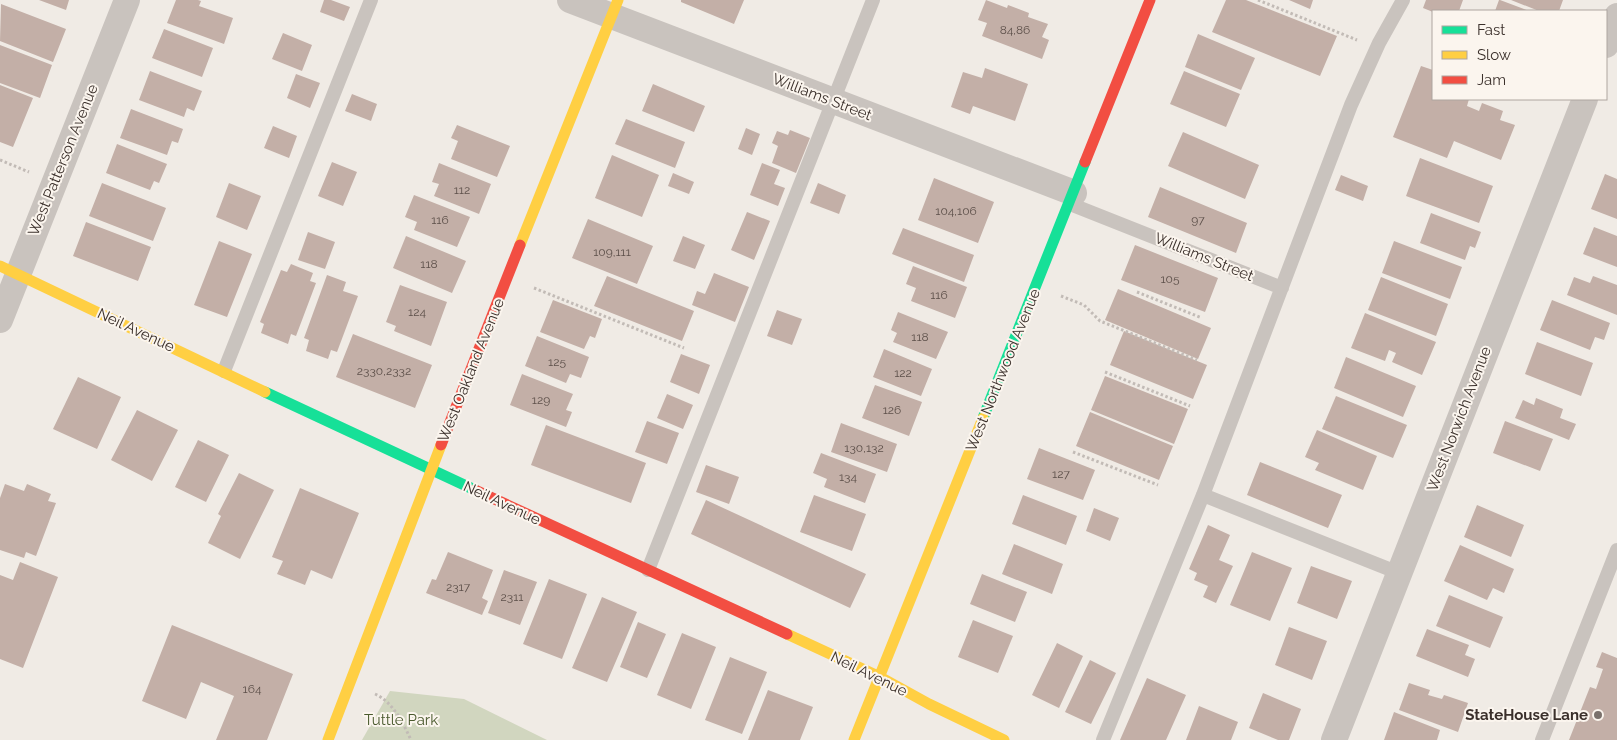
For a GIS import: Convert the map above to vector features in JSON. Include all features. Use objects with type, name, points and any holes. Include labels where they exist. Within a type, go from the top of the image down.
[{"type":"street","name":"West Patterson Avenue","points":[[0,320],[9,270],[127,0]]},
{"type":"street","name":"Williams Street","points":[[570,0],[614,8],[1072,199]]},
{"type":"street","name":"West Northwood Avenue","points":[[854,740],[1150,0]]},
{"type":"street","name":"West Oakland Avenue","points":[[328,740],[614,8]]},
{"type":"street","points":[[1607,42],[1617,16]]},
{"type":"street","name":"West Norwich Avenue","points":[[1334,740],[1585,100]]},
{"type":"street","name":"Neil Avenue","points":[[9,270],[432,470],[880,677],[929,704],[1004,740]]},
{"type":"lane","points":[[224,371],[372,0]]},
{"type":"lane","points":[[648,570],[874,0]]},
{"type":"lane","points":[[1103,740],[1203,495],[1351,105],[1377,48],[1403,0]]},
{"type":"lane","name":"Williams Street","points":[[1072,199],[1282,288]]},
{"type":"lane","points":[[1203,495],[1399,573]]},
{"type":"lane","points":[[1542,740],[1617,550]]},
{"type":"path","points":[[1258,0],[1377,48]]},
{"type":"path","points":[[0,160],[30,172]]},
{"type":"path","points":[[533,288],[684,348]]},
{"type":"path","points":[[1137,292],[1202,318]]},
{"type":"path","points":[[1060,295],[1084,305],[1100,321],[1197,360]]},
{"type":"path","points":[[1105,372],[1190,406]]},
{"type":"path","points":[[1073,452],[1158,485]]},
{"type":"path","points":[[369,691],[384,698],[396,713],[411,740]]},
{"type":"green space","name":"Tuttle Park","points":[[390,691],[464,699],[547,740],[362,740]]},
{"type":"building","points":[[39,0],[69,0],[66,10]]},
{"type":"building","points":[[176,0],[198,0],[201,1],[199,6],[233,18],[224,44],[167,23]]},
{"type":"building","points":[[324,0],[331,0],[350,7],[344,21],[320,12]]},
{"type":"building","points":[[681,0],[744,0],[734,24],[681,2]]},
{"type":"building","points":[[986,0],[1007,8],[1008,5],[1029,13],[1028,17],[1048,24],[1042,37],[1049,40],[1042,59],[982,36],[987,23],[978,20]]},
{"type":"building","points":[[1226,0],[1246,0],[1337,36],[1320,76],[1212,32]]},
{"type":"building","points":[[1289,0],[1313,0],[1310,9]]},
{"type":"building","points":[[1426,0],[1463,0],[1459,10],[1432,10],[1432,12],[1423,8]]},
{"type":"building","points":[[1500,0],[1526,10],[1495,10]]},
{"type":"building","points":[[1511,0],[1563,0],[1559,10],[1536,10]]},
{"type":"building","points":[[1,4],[66,29],[53,62],[0,41]]},
{"type":"building","points":[[164,29],[213,48],[202,77],[152,58]]},
{"type":"building","points":[[283,33],[312,45],[302,71],[272,59]]},
{"type":"building","points":[[1198,34],[1255,58],[1241,90],[1185,67]]},
{"type":"building","points":[[0,45],[52,65],[40,98],[0,83]]},
{"type":"building","points":[[1421,66],[1432,70],[1432,100],[1469,100],[1467,106],[1479,111],[1482,103],[1503,111],[1500,120],[1515,125],[1501,160],[1454,141],[1447,158],[1393,137]]},
{"type":"building","points":[[985,68],[1028,84],[1015,121],[973,106],[970,114],[951,107],[963,72],[982,78]]},
{"type":"building","points":[[150,71],[202,91],[194,111],[187,108],[184,117],[139,100]]},
{"type":"building","points":[[1184,71],[1240,94],[1226,127],[1170,104]]},
{"type":"building","points":[[296,74],[320,83],[310,108],[287,98]]},
{"type":"building","points":[[653,84],[705,106],[694,132],[642,111]]},
{"type":"building","points":[[0,85],[33,98],[13,147],[0,142]]},
{"type":"building","points":[[352,94],[377,104],[371,121],[345,111]]},
{"type":"building","points":[[131,109],[183,129],[178,143],[172,141],[167,155],[120,138]]},
{"type":"building","points":[[626,119],[685,142],[675,168],[615,144]]},
{"type":"building","points":[[457,125],[510,146],[497,177],[451,159],[458,141],[451,138]]},
{"type":"building","points":[[273,126],[297,136],[289,158],[264,148]]},
{"type":"building","points":[[746,128],[760,134],[752,155],[738,149]]},
{"type":"building","points":[[790,130],[810,138],[796,173],[772,163],[778,146],[772,143],[777,131],[788,135]]},
{"type":"building","points":[[1183,132],[1259,165],[1245,199],[1168,166]]},
{"type":"building","points":[[117,144],[167,164],[159,183],[154,181],[150,190],[106,173]]},
{"type":"building","points":[[612,155],[659,175],[642,217],[595,198]]},
{"type":"building","points":[[1420,158],[1493,186],[1479,223],[1406,196]]},
{"type":"building","points":[[332,162],[357,172],[343,206],[318,196]]},
{"type":"building","points":[[439,163],[491,184],[479,214],[434,196],[439,184],[432,182]]},
{"type":"building","points":[[762,163],[780,170],[774,184],[785,188],[778,206],[750,195]]},
{"type":"building","points":[[673,173],[694,182],[689,194],[668,186]]},
{"type":"building","points":[[1605,174],[1617,179],[1617,219],[1591,209]]},
{"type":"building","points":[[1341,175],[1368,186],[1363,201],[1335,190]]},
{"type":"building","points":[[934,178],[994,202],[978,243],[918,220]]},
{"type":"building","points":[[102,183],[166,208],[153,241],[89,216]]},
{"type":"building","points":[[229,183],[261,196],[247,230],[216,217]]},
{"type":"building","points":[[818,183],[846,195],[839,214],[810,203]]},
{"type":"building","points":[[1160,187],[1247,223],[1236,253],[1148,217]]},
{"type":"building","points":[[414,195],[470,217],[457,247],[414,230],[417,222],[405,217]]},
{"type":"building","points":[[747,212],[770,221],[754,260],[731,250]]},
{"type":"building","points":[[1431,213],[1481,232],[1475,248],[1470,246],[1465,260],[1420,243]]},
{"type":"building","points":[[588,219],[653,246],[637,284],[572,258]]},
{"type":"building","points":[[86,222],[151,247],[138,281],[73,256]]},
{"type":"building","points":[[1594,227],[1617,236],[1617,267],[1583,254]]},
{"type":"building","points":[[903,228],[974,255],[964,282],[892,254]]},
{"type":"building","points":[[308,232],[335,242],[325,269],[298,260]]},
{"type":"building","points":[[406,236],[466,261],[452,293],[393,268]]},
{"type":"building","points":[[683,236],[705,245],[695,269],[673,261]]},
{"type":"building","points":[[219,241],[252,254],[227,317],[194,305]]},
{"type":"building","points":[[1394,241],[1462,267],[1450,299],[1382,273]]},
{"type":"building","points":[[1135,245],[1218,278],[1205,312],[1121,280]]},
{"type":"building","points":[[291,264],[313,273],[310,281],[316,283],[296,336],[291,334],[288,344],[261,333],[264,324],[260,322],[281,270],[287,272]]},
{"type":"building","points":[[913,266],[967,287],[955,318],[911,301],[916,288],[906,284]]},
{"type":"building","points":[[714,273],[749,287],[735,322],[692,305],[697,291],[705,294]]},
{"type":"building","points":[[327,275],[346,282],[343,291],[358,296],[337,352],[331,350],[328,359],[306,351],[309,340],[304,338]]},
{"type":"building","points":[[607,276],[694,311],[682,341],[594,306]]},
{"type":"building","points":[[1593,276],[1617,285],[1617,315],[1567,295],[1574,277],[1590,283]]},
{"type":"building","points":[[1381,277],[1448,304],[1436,336],[1368,310]]},
{"type":"building","points":[[400,285],[447,302],[431,346],[394,331],[396,326],[386,322]]},
{"type":"building","points":[[1118,289],[1211,328],[1198,359],[1105,320]]},
{"type":"building","points":[[553,300],[602,319],[595,338],[590,336],[584,349],[540,332]]},
{"type":"building","points":[[1552,300],[1610,323],[1604,340],[1595,337],[1590,350],[1540,330]]},
{"type":"building","points":[[777,310],[802,319],[792,345],[767,336]]},
{"type":"building","points":[[898,312],[948,332],[936,359],[893,342],[897,333],[891,330]]},
{"type":"building","points":[[1365,313],[1436,342],[1422,375],[1392,362],[1396,353],[1389,350],[1385,361],[1351,348]]},
{"type":"building","points":[[1124,331],[1207,365],[1193,399],[1110,365]]},
{"type":"building","points":[[353,334],[432,365],[415,408],[336,377]]},
{"type":"building","points":[[537,336],[589,357],[581,378],[570,374],[566,383],[525,366]]},
{"type":"building","points":[[1537,342],[1593,363],[1581,396],[1525,374]]},
{"type":"building","points":[[884,349],[932,369],[921,396],[873,377]]},
{"type":"building","points":[[681,354],[710,365],[699,394],[670,382]]},
{"type":"building","points":[[1346,357],[1416,386],[1403,417],[1334,388]]},
{"type":"building","points":[[522,374],[573,394],[566,410],[572,412],[566,427],[510,405]]},
{"type":"building","points":[[1105,376],[1188,409],[1174,444],[1091,410]]},
{"type":"building","points":[[78,377],[121,397],[97,449],[53,429]]},
{"type":"building","points":[[875,385],[922,402],[909,436],[862,418]]},
{"type":"building","points":[[667,394],[693,405],[683,429],[657,418]]},
{"type":"building","points":[[1336,396],[1407,425],[1393,458],[1322,429]]},
{"type":"building","points":[[1536,398],[1563,409],[1560,418],[1576,424],[1569,440],[1515,418],[1523,400],[1534,405]]},
{"type":"building","points":[[137,410],[178,430],[152,481],[111,460]]},
{"type":"building","points":[[1090,412],[1173,446],[1159,480],[1076,446]]},
{"type":"building","points":[[647,421],[679,433],[667,464],[635,452]]},
{"type":"building","points":[[1505,421],[1553,439],[1540,471],[1493,453]]},
{"type":"building","points":[[841,423],[897,444],[887,472],[831,452]]},
{"type":"building","points":[[546,425],[646,463],[631,503],[531,465]]},
{"type":"building","points":[[1317,430],[1377,456],[1363,490],[1315,470],[1319,463],[1305,457]]},
{"type":"building","points":[[198,440],[229,455],[206,502],[175,487]]},
{"type":"building","points":[[1039,448],[1095,470],[1083,500],[1027,479]]},
{"type":"building","points":[[821,453],[876,474],[865,503],[824,487],[827,479],[813,473]]},
{"type":"building","points":[[1260,462],[1342,495],[1328,528],[1247,495]]},
{"type":"building","points":[[706,465],[739,477],[729,504],[696,492]]},
{"type":"building","points":[[239,473],[274,490],[240,559],[208,543],[221,516],[218,514]]},
{"type":"building","points":[[5,484],[24,491],[27,484],[51,494],[48,501],[56,503],[36,556],[26,552],[24,558],[0,550],[0,498]]},
{"type":"building","points":[[300,488],[359,513],[332,579],[311,570],[305,585],[277,574],[283,561],[272,557]]},
{"type":"building","points":[[814,495],[866,514],[852,551],[800,532]]},
{"type":"building","points":[[1023,495],[1077,516],[1066,545],[1012,524]]},
{"type":"building","points":[[706,500],[866,574],[850,608],[691,534]]},
{"type":"building","points":[[1477,505],[1524,525],[1511,557],[1464,537]]},
{"type":"building","points":[[1094,508],[1119,518],[1110,541],[1086,531]]},
{"type":"building","points":[[1208,525],[1230,535],[1219,560],[1233,566],[1216,603],[1203,597],[1208,586],[1194,580],[1197,573],[1189,569]]},
{"type":"building","points":[[1014,544],[1063,564],[1052,594],[1002,574]]},
{"type":"building","points":[[1460,545],[1514,569],[1504,593],[1493,588],[1487,600],[1444,581]]},
{"type":"building","points":[[448,552],[493,570],[482,598],[488,601],[482,615],[426,593],[432,579],[436,580]]},
{"type":"building","points":[[1252,552],[1292,568],[1270,621],[1230,605]]},
{"type":"building","points":[[20,562],[58,577],[23,668],[0,659],[0,575],[13,580]]},
{"type":"building","points":[[1311,566],[1352,581],[1337,619],[1297,603]]},
{"type":"building","points":[[504,570],[537,582],[520,625],[488,613]]},
{"type":"building","points":[[982,574],[1027,592],[1015,622],[970,604]]},
{"type":"building","points":[[549,579],[587,594],[562,659],[523,644]]},
{"type":"building","points":[[1449,595],[1503,617],[1490,648],[1436,626]]},
{"type":"building","points":[[602,597],[637,612],[607,682],[572,668]]},
{"type":"building","points":[[973,620],[1013,636],[998,673],[958,657]]},
{"type":"building","points":[[638,622],[666,634],[647,678],[620,667]]},
{"type":"building","points":[[172,625],[293,674],[267,740],[216,740],[234,696],[201,682],[186,719],[142,701]]},
{"type":"building","points":[[1289,627],[1327,641],[1312,680],[1275,665]]},
{"type":"building","points":[[1427,629],[1469,645],[1465,655],[1475,659],[1468,677],[1416,656]]},
{"type":"building","points":[[682,633],[716,647],[691,709],[657,695]]},
{"type":"building","points":[[1057,643],[1083,656],[1059,708],[1032,695]]},
{"type":"building","name":"StateHouse Lane","points":[[1602,652],[1617,658],[1617,740],[1569,740],[1590,687],[1596,689],[1603,669],[1596,667]]},
{"type":"building","points":[[730,657],[767,672],[742,734],[705,720]]},
{"type":"building","points":[[1090,660],[1116,673],[1091,724],[1065,712]]},
{"type":"building","points":[[1147,678],[1186,695],[1166,740],[1120,740]]},
{"type":"building","points":[[1409,683],[1430,690],[1428,695],[1442,699],[1444,695],[1468,703],[1458,732],[1399,710]]},
{"type":"building","points":[[768,690],[813,707],[800,740],[748,740]]},
{"type":"building","points":[[1263,693],[1301,709],[1289,740],[1278,740],[1249,728]]},
{"type":"building","points":[[1199,706],[1238,722],[1231,740],[1186,740]]},
{"type":"building","points":[[1394,712],[1440,730],[1437,740],[1384,740]]},
{"type":"traffic: fast","points":[[983,418],[1085,162]]},
{"type":"traffic: fast","points":[[265,392],[475,490]]},
{"type":"traffic: slow","points":[[520,245],[618,0]]},
{"type":"traffic: slow","points":[[0,266],[265,392]]},
{"type":"traffic: slow","points":[[854,740],[983,418]]},
{"type":"traffic: slow","points":[[328,740],[441,445]]},
{"type":"traffic: slow","points":[[787,634],[880,677],[929,704],[1004,740]]},
{"type":"traffic: jam","points":[[1085,162],[1150,0]]},
{"type":"traffic: jam","points":[[441,445],[520,245]]},
{"type":"traffic: jam","points":[[475,490],[787,634]]},
{"type":"place","name":"StateHouse Lane","points":[[1598,715]]}]
